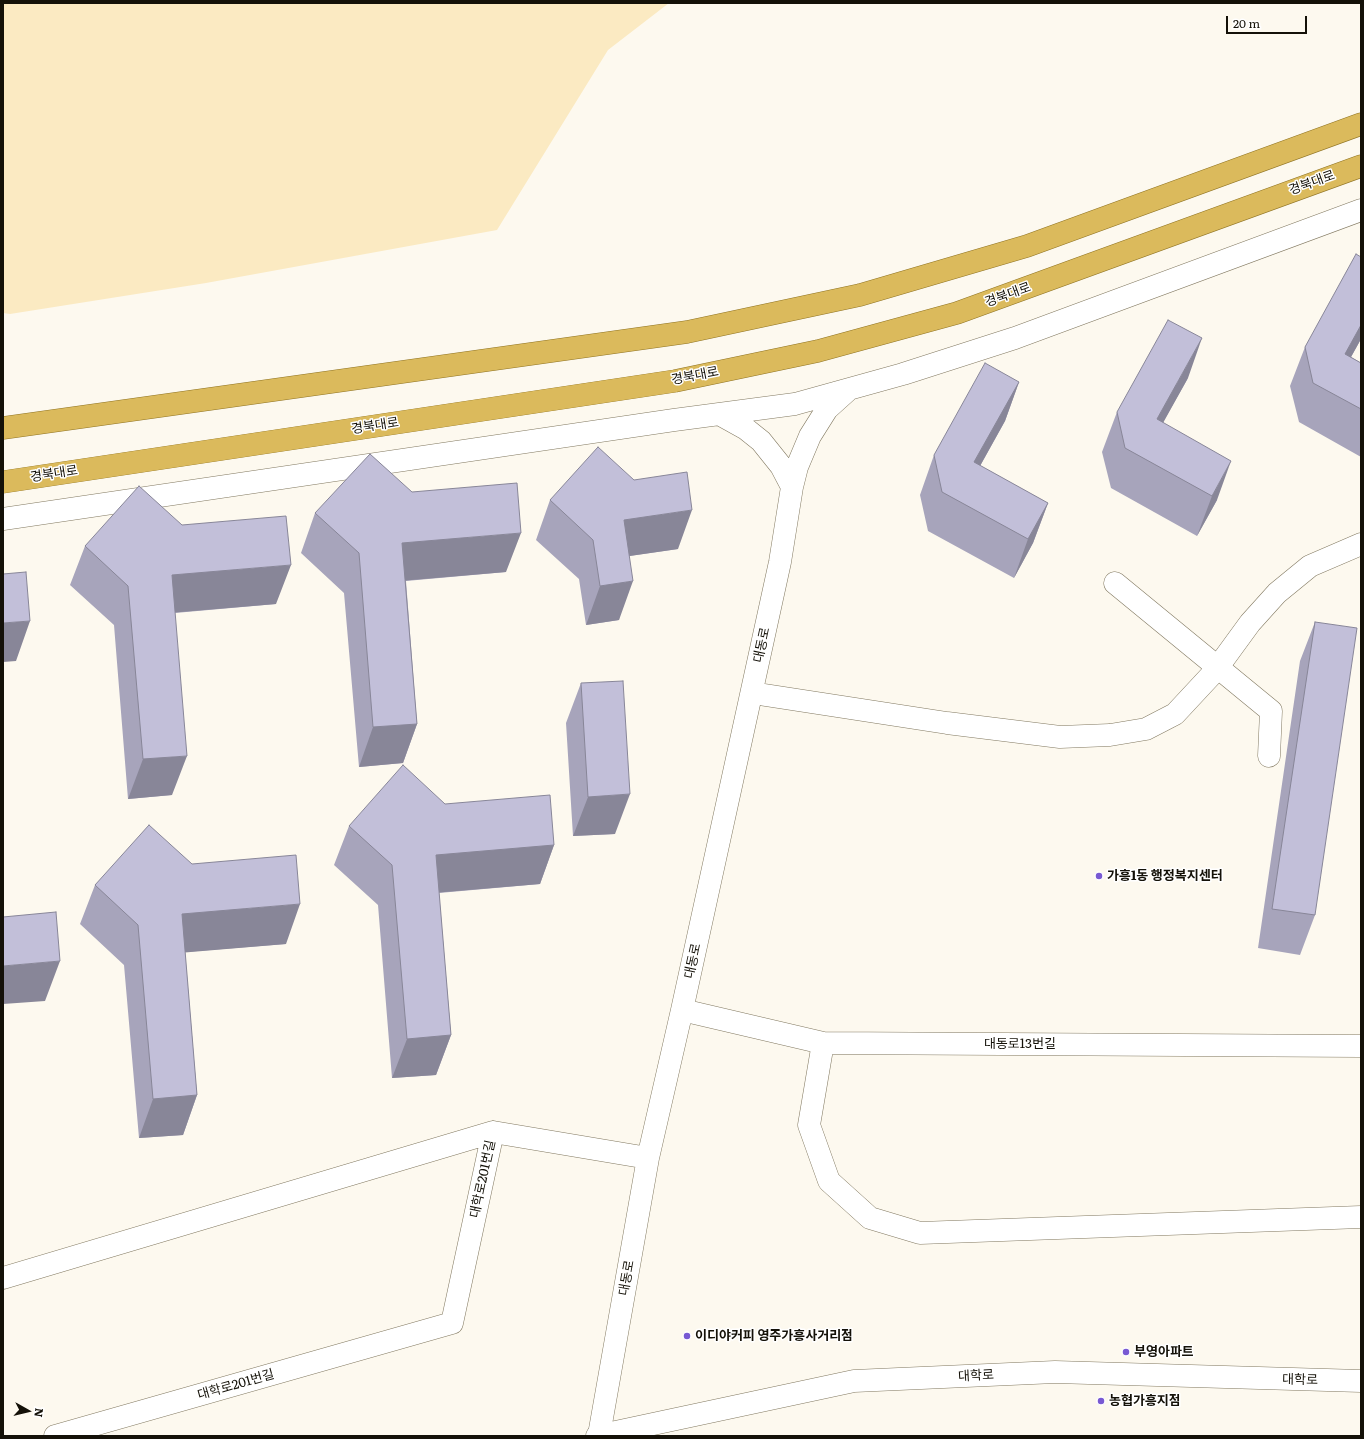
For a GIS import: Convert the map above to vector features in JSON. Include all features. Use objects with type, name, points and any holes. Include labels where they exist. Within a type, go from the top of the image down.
[{"type":"highway","points":[[3,428],[687,332],[860,295],[1027,246],[1361,124]]},
{"type":"highway","name":"경북대로","points":[[3,482],[675,381],[818,351],[957,313],[1361,166]]},
{"type":"street","points":[[3,519],[795,404],[902,374],[1016,338],[1361,210]]},
{"type":"street","name":"대동로","points":[[598,1436],[648,1158],[752,693],[780,562],[792,487],[797,467],[810,436],[827,409],[849,389]]},
{"type":"street","points":[[719,414],[746,429],[761,441],[781,466],[792,487]]},
{"type":"street","points":[[752,693],[947,723],[1052,736],[1110,734],[1146,729],[1175,714],[1218,667],[1250,623],[1277,593],[1310,566],[1361,544]]},
{"type":"street","points":[[1115,583],[1272,711],[1269,756]]},
{"type":"street","name":"대동로13번길","points":[[682,1010],[823,1043],[1361,1046]]},
{"type":"street","points":[[823,1043],[809,1125],[829,1181],[870,1218],[920,1233],[1361,1217]]},
{"type":"street","points":[[493,1132],[648,1158]]},
{"type":"street","name":"대학로201번길","points":[[3,1278],[493,1132],[452,1324],[55,1436]]},
{"type":"street","name":"대학로","points":[[598,1436],[854,1381],[1055,1372],[1361,1381]]},
{"type":"shaded area","points":[[3,3],[669,3],[608,50],[497,230],[206,283],[10,314],[3,313]]},
{"type":"building","points":[[1356,254],[1361,257],[1361,325],[1345,354],[1361,363],[1361,409],[1313,383],[1305,347]]},
{"type":"building","points":[[1168,320],[1202,338],[1157,419],[1231,461],[1212,496],[1125,448],[1117,412]]},
{"type":"building","points":[[985,363],[1019,382],[974,462],[1048,503],[1028,539],[942,492],[934,455]]},
{"type":"building","points":[[598,447],[634,480],[687,472],[692,510],[624,520],[633,581],[600,586],[593,540],[550,500]]},
{"type":"building","points":[[370,454],[412,492],[517,483],[521,533],[402,543],[417,724],[373,727],[359,553],[315,513]]},
{"type":"building","points":[[139,486],[182,525],[286,516],[291,565],[172,575],[187,756],[143,759],[128,586],[85,546]]},
{"type":"building","points":[[26,572],[30,621],[3,623],[3,574]]},
{"type":"building","points":[[1315,622],[1357,628],[1315,915],[1272,909]]},
{"type":"building","points":[[623,681],[630,794],[588,797],[581,683]]},
{"type":"building","points":[[403,765],[445,804],[550,795],[554,845],[436,855],[451,1035],[407,1039],[392,865],[349,826]]},
{"type":"building","points":[[149,825],[192,864],[296,855],[300,904],[182,914],[197,1095],[153,1099],[138,925],[95,885]]},
{"type":"building","points":[[56,912],[60,961],[3,966],[3,917]]},
{"type":"place","name":"가흥1동 행정복지센터","points":[[1099,876]]},
{"type":"place","name":"이디야커피 영주가흥사거리점","points":[[687,1336]]},
{"type":"place","name":"부영아파트","points":[[1126,1352]]},
{"type":"place","name":"농협가흥지점","points":[[1101,1401]]}]
